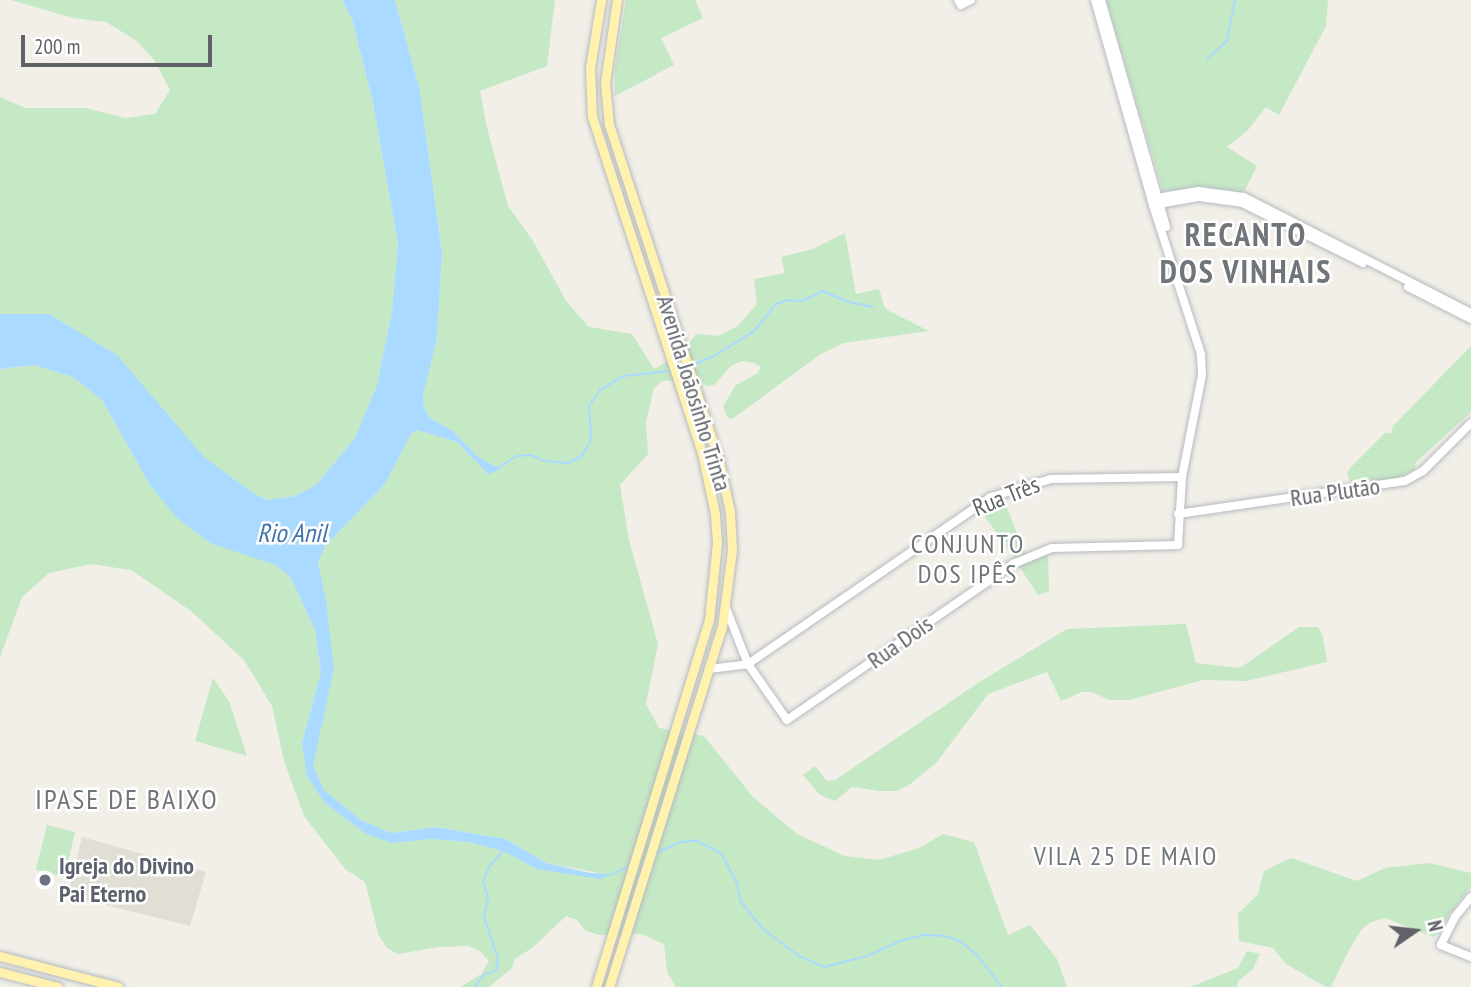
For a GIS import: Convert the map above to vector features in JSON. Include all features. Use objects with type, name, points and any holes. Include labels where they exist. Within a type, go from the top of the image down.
[{"type":"main road","name":"Avenida Joãosinho Trinta","points":[[596,987],[709,620],[717,543],[710,482],[592,116],[590,68],[601,0]]},
{"type":"main road","name":"Avenida Joãosinho Trinta","points":[[609,987],[709,669],[726,608],[732,550],[730,512],[719,461],[622,169],[605,105],[605,83],[617,0]]},
{"type":"main road","points":[[0,958],[118,987]]},
{"type":"main road","points":[[0,972],[58,987]]},
{"type":"street","points":[[959,3],[971,0]]},
{"type":"street","points":[[1096,0],[1196,330],[1202,362],[1178,514]]},
{"type":"street","points":[[1101,0],[1155,201]]},
{"type":"street","points":[[1155,201],[1203,191],[1244,197],[1471,313]]},
{"type":"street","points":[[1155,201],[1199,197],[1242,202],[1471,319]]},
{"type":"street","name":"Rua Plutão","points":[[1178,514],[1399,483],[1415,477],[1471,423]]},
{"type":"street","name":"Rua Três","points":[[709,669],[748,664],[984,500],[1051,478],[1182,477]]},
{"type":"street","name":"Rua Dois","points":[[748,664],[788,720],[1013,564],[1052,548],[1178,545],[1178,514]]},
{"type":"street","points":[[726,608],[748,664]]},
{"type":"street","points":[[1471,897],[1455,917],[1441,945],[1471,957]]},
{"type":"shaded area","points":[[82,837],[206,872],[190,926],[82,899],[84,890],[70,887]]},
{"type":"green space","points":[[11,0],[342,0],[352,19],[373,103],[398,244],[392,311],[377,385],[355,438],[316,485],[295,496],[269,500],[256,495],[204,457],[179,430],[49,315],[0,314],[0,97],[25,108],[86,108],[125,118],[155,114],[170,90],[154,60],[137,41],[106,22],[73,18]]},
{"type":"green space","points":[[395,0],[555,0],[547,66],[480,91],[488,132],[508,206],[533,241],[566,301],[589,327],[632,334],[654,369],[680,355],[696,334],[718,336],[738,326],[757,304],[754,279],[785,273],[781,257],[813,249],[845,233],[856,294],[879,289],[884,306],[889,311],[929,331],[844,343],[821,354],[732,419],[728,418],[723,406],[736,385],[758,373],[761,367],[754,363],[742,361],[731,366],[714,385],[706,386],[698,380],[662,381],[654,388],[646,422],[648,454],[620,485],[629,540],[658,644],[646,704],[659,728],[704,736],[753,797],[797,834],[845,856],[879,860],[919,848],[943,834],[974,842],[1008,935],[1030,925],[1057,959],[1067,987],[676,987],[667,972],[664,944],[641,934],[599,935],[586,931],[577,920],[566,916],[532,948],[515,959],[512,968],[489,987],[461,987],[481,974],[489,961],[480,951],[468,946],[439,947],[398,954],[387,948],[379,936],[365,882],[345,869],[304,816],[284,761],[272,706],[244,660],[191,611],[131,570],[91,564],[49,573],[22,597],[0,657],[0,369],[34,365],[73,377],[102,400],[150,485],[247,554],[276,565],[291,578],[315,630],[321,672],[302,743],[325,803],[392,843],[431,839],[468,842],[503,851],[537,869],[611,875],[546,863],[506,839],[436,827],[391,833],[361,820],[324,790],[313,766],[318,733],[326,600],[318,563],[325,546],[385,484],[411,434],[417,430],[457,442],[488,474],[498,468],[477,456],[454,432],[429,417],[424,407],[423,397],[437,338],[442,254],[420,91]]},
{"type":"green space","points":[[626,0],[695,0],[703,18],[661,38],[674,65],[615,96],[615,68]]},
{"type":"green space","points":[[1106,0],[1328,0],[1326,26],[1279,115],[1266,107],[1248,130],[1227,147],[1257,166],[1243,194],[1204,186],[1163,191]]},
{"type":"green space","points":[[1471,346],[1471,412],[1415,463],[1415,469],[1395,479],[1354,484],[1350,482],[1347,474],[1350,468],[1385,433],[1391,433],[1393,426]]},
{"type":"green space","points":[[1003,498],[1026,555],[1015,559],[980,509]]},
{"type":"green space","points":[[1048,554],[1049,591],[1038,595],[1019,566]]},
{"type":"green space","points":[[1186,624],[1196,663],[1240,668],[1299,627],[1318,627],[1323,637],[1327,662],[1246,681],[1203,680],[1129,700],[1109,700],[1092,692],[1082,692],[1061,701],[1047,672],[988,694],[936,763],[909,785],[896,791],[852,787],[835,801],[820,795],[803,775],[815,766],[827,781],[835,780],[981,681],[1067,629]]},
{"type":"green space","points":[[213,678],[229,701],[247,756],[195,741]]},
{"type":"green space","points":[[47,825],[75,832],[64,877],[36,870]]},
{"type":"green space","points":[[1291,858],[1357,881],[1385,868],[1429,863],[1471,873],[1471,887],[1450,913],[1439,934],[1433,937],[1385,918],[1371,922],[1362,929],[1349,950],[1331,987],[1326,987],[1286,964],[1273,948],[1239,941],[1238,914],[1258,894],[1264,871]]},
{"type":"green space","points":[[1247,951],[1260,954],[1253,969],[1238,981],[1237,987],[1190,987],[1238,968]]},
{"type":"water","name":"Rio Anil","points":[[342,0],[395,0],[420,91],[442,254],[437,338],[423,397],[424,407],[429,417],[454,432],[477,456],[500,469],[488,474],[457,442],[417,430],[411,434],[385,484],[325,546],[318,563],[326,600],[334,668],[313,766],[324,790],[361,820],[391,833],[436,827],[506,839],[546,863],[590,873],[613,874],[600,879],[537,869],[503,851],[468,842],[431,839],[392,843],[366,834],[325,803],[307,776],[302,743],[321,672],[315,630],[291,578],[276,565],[210,543],[176,517],[150,485],[102,400],[73,377],[34,365],[0,369],[0,314],[49,314],[117,355],[204,457],[256,495],[269,500],[295,496],[316,485],[355,438],[377,385],[392,311],[398,244],[373,103],[352,19]]},
{"type":"waterway","points":[[1207,59],[1227,41],[1235,0]]},
{"type":"waterway","points":[[693,365],[714,356],[754,331],[776,304],[788,300],[803,301],[823,291],[845,301],[873,307]]},
{"type":"waterway","points":[[488,474],[517,456],[531,455],[544,461],[568,463],[583,455],[591,439],[589,406],[600,390],[623,376],[670,371]]},
{"type":"waterway","points":[[656,853],[677,843],[695,840],[721,853],[736,881],[741,902],[763,929],[799,956],[825,967],[867,956],[903,940],[924,935],[945,936],[960,941],[977,955],[1002,987]]},
{"type":"waterway","points":[[474,987],[485,974],[496,971],[498,959],[484,917],[488,897],[483,882],[489,867],[503,851]]},
{"type":"waterway","points":[[613,874],[629,866]]},
{"type":"place","name":"Igreja do Divino Pai Eterno","points":[[45,880]]},
{"type":"district","name":"RECANTO DOS VINHAIS","points":[[1246,254]]},
{"type":"district","name":"CONJUNTO DOS IPÊS","points":[[968,559]]},
{"type":"district","name":"IPASE DE BAIXO","points":[[127,799]]},
{"type":"district","name":"VILA 25 DE MAIO","points":[[1126,856]]}]
